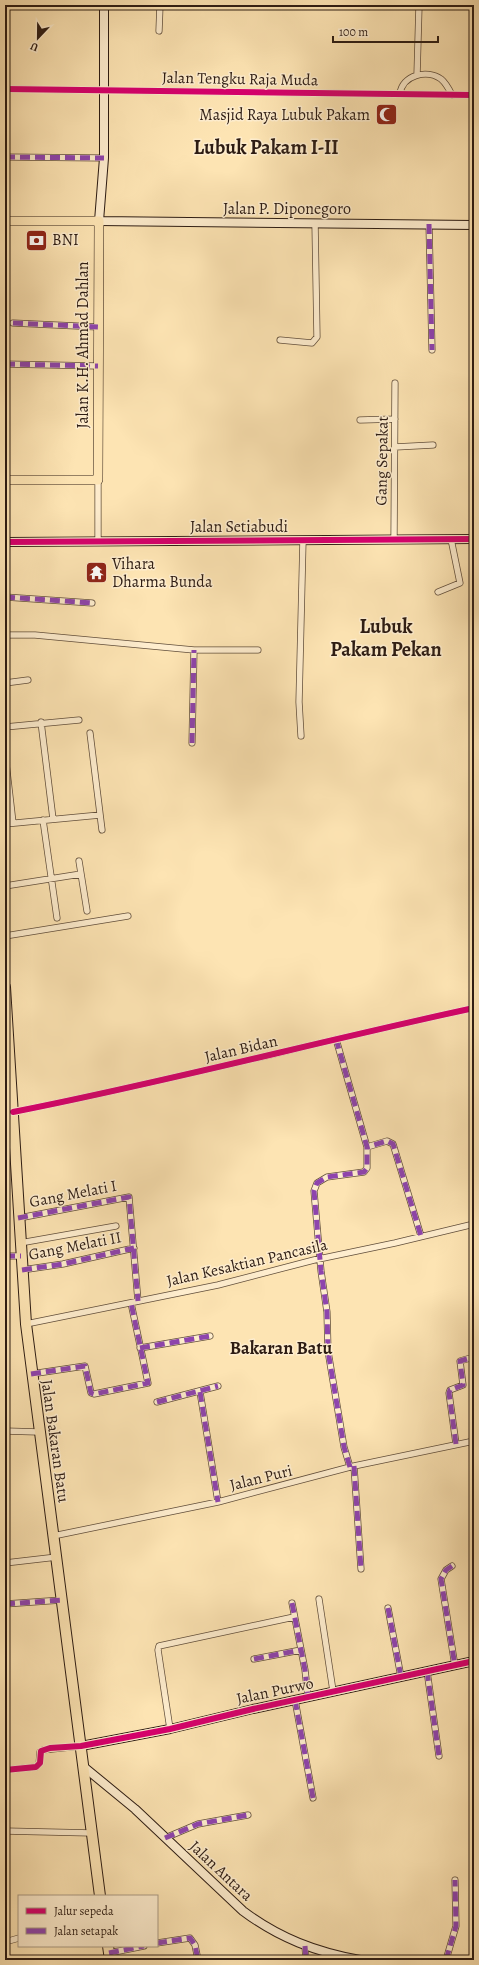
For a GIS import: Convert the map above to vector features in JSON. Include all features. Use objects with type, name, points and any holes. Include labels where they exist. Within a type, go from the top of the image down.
[{"type":"highway","name":"Jalan Bakaran Batu","points":[[5,994],[8,1084],[12,1112],[18,1218],[31,1374],[57,1557],[76,1730],[81,1746],[100,1895]]},
{"type":"main road","points":[[5,221],[99,221]]},
{"type":"main road","name":"Jalan K.H. Ahmad Dahlan","points":[[98,480],[99,221]]},
{"type":"main road","points":[[5,480],[98,480]]},
{"type":"street","name":"Jalan K.H. Ahmad Dahlan","points":[[99,221],[104,158],[104,5]]},
{"type":"street","points":[[159,32],[160,5]]},
{"type":"street","points":[[417,75],[419,6]]},
{"type":"street","points":[[400,94],[401,89],[406,82],[417,75],[426,74],[440,78],[447,85],[452,94]]},
{"type":"street","name":"Jalan Tengku Raja Muda","points":[[5,89],[105,89],[474,95]]},
{"type":"street","points":[[5,157],[104,158]]},
{"type":"street","name":"Jalan P. Diponegoro","points":[[99,221],[474,225]]},
{"type":"street","points":[[280,340],[312,342],[317,337],[315,223]]},
{"type":"street","points":[[429,224],[432,350]]},
{"type":"street","points":[[13,323],[98,326]]},
{"type":"street","points":[[5,364],[98,366]]},
{"type":"street","name":"Gang Sepakat","points":[[394,540],[396,383]]},
{"type":"street","points":[[360,420],[395,419]]},
{"type":"street","points":[[395,447],[433,445]]},
{"type":"street","name":"Jalan K.H. Ahmad Dahlan","points":[[98,480],[98,541]]},
{"type":"street","points":[[438,592],[460,583],[451,539]]},
{"type":"street","name":"Jalan Setiabudi","points":[[5,542],[474,539]]},
{"type":"street","points":[[301,736],[299,702],[303,540]]},
{"type":"street","points":[[5,597],[92,603]]},
{"type":"street","points":[[5,635],[35,635],[194,650],[258,650]]},
{"type":"street","points":[[192,743],[194,650]]},
{"type":"street","points":[[5,683],[28,680]]},
{"type":"street","points":[[5,727],[41,722],[79,720]]},
{"type":"street","points":[[41,722],[53,819]]},
{"type":"street","points":[[90,733],[102,830]]},
{"type":"street","points":[[5,754],[13,823]]},
{"type":"street","points":[[5,824],[100,815]]},
{"type":"street","points":[[43,820],[57,918]]},
{"type":"street","points":[[79,861],[87,911]]},
{"type":"street","points":[[5,886],[81,874]]},
{"type":"street","points":[[5,936],[128,916]]},
{"type":"street","name":"Jalan Bidan","points":[[12,1112],[98,1095],[474,1008]]},
{"type":"street","points":[[336,1039],[367,1148],[367,1168],[364,1172],[320,1180],[315,1186],[314,1198],[327,1312],[328,1351],[344,1447],[352,1467],[361,1568]]},
{"type":"street","points":[[367,1148],[387,1141],[393,1144],[421,1236]]},
{"type":"street","name":"Gang Melati I","points":[[18,1218],[128,1197],[130,1201],[134,1248]]},
{"type":"street","name":"Jalan Kesaktian Pancasila","points":[[26,1324],[131,1303],[138,1300],[218,1285],[474,1224]]},
{"type":"street","points":[[20,1243],[116,1226]]},
{"type":"street","points":[[134,1248],[138,1300]]},
{"type":"street","name":"Gang Melati II","points":[[22,1270],[63,1264],[134,1248]]},
{"type":"street","points":[[5,1256],[21,1256]]},
{"type":"street","points":[[31,1374],[85,1366],[90,1389],[94,1394],[148,1383],[131,1303]]},
{"type":"street","points":[[140,1348],[210,1336]]},
{"type":"street","points":[[456,1444],[449,1393],[450,1390],[463,1385],[460,1361],[474,1357]]},
{"type":"street","points":[[157,1402],[200,1392],[218,1386]]},
{"type":"street","points":[[200,1392],[218,1502]]},
{"type":"street","points":[[5,1431],[39,1432]]},
{"type":"street","name":"Jalan Puri","points":[[53,1536],[218,1502],[352,1467],[474,1441]]},
{"type":"street","points":[[5,1563],[57,1557]]},
{"type":"street","points":[[452,1566],[446,1570],[440,1578],[455,1666]]},
{"type":"street","points":[[319,1599],[334,1691]]},
{"type":"street","points":[[5,1604],[62,1600]]},
{"type":"street","points":[[292,1603],[308,1697]]},
{"type":"street","points":[[388,1608],[401,1677]]},
{"type":"street","points":[[170,1729],[158,1650],[160,1646],[294,1617]]},
{"type":"street","points":[[254,1659],[301,1650]]},
{"type":"street","name":"Jalan Purwo","points":[[81,1746],[170,1729],[427,1670],[455,1666],[474,1661]]},
{"type":"street","points":[[427,1670],[439,1756]]},
{"type":"street","points":[[295,1700],[313,1798]]},
{"type":"street","points":[[5,1770],[36,1767],[39,1764],[40,1752],[43,1750],[81,1746]]},
{"type":"street","name":"Jalan Antara","points":[[84,1767],[135,1810],[243,1911],[273,1932],[305,1946],[360,1960]]},
{"type":"street","points":[[165,1838],[198,1824],[248,1815]]},
{"type":"street","points":[[5,1831],[92,1833]]},
{"type":"street","points":[[446,1960],[456,1926],[455,1880]]},
{"type":"street","points":[[5,1942],[18,1938]]},
{"type":"street","points":[[158,1943],[190,1938],[195,1945],[198,1960]]},
{"type":"street","points":[[305,1946],[306,1960]]},
{"type":"street","points":[[109,1953],[139,1947]]},
{"type":"marked path","points":[[5,157],[104,158]]},
{"type":"marked path","points":[[429,224],[432,350]]},
{"type":"marked path","points":[[13,323],[98,327]]},
{"type":"marked path","points":[[5,364],[98,366]]},
{"type":"marked path","points":[[5,597],[92,603]]},
{"type":"marked path","points":[[192,743],[194,650]]},
{"type":"marked path","points":[[336,1039],[367,1147],[387,1141],[393,1144],[421,1236]]},
{"type":"marked path","points":[[350,1467],[344,1447],[328,1351],[327,1312],[321,1271],[314,1191],[317,1183],[327,1177],[364,1172],[367,1168],[367,1147]]},
{"type":"marked path","points":[[18,1218],[129,1197],[138,1301]]},
{"type":"marked path","points":[[22,1270],[63,1264],[134,1248]]},
{"type":"marked path","points":[[5,1256],[21,1256]]},
{"type":"marked path","points":[[31,1374],[85,1366],[91,1393],[94,1394],[148,1383],[131,1303]]},
{"type":"marked path","points":[[140,1348],[210,1336]]},
{"type":"marked path","points":[[456,1444],[449,1393],[450,1390],[463,1385],[460,1361],[474,1357]]},
{"type":"marked path","points":[[157,1402],[218,1386]]},
{"type":"marked path","points":[[200,1392],[218,1502]]},
{"type":"marked path","points":[[354,1466],[361,1569]]},
{"type":"marked path","points":[[452,1566],[446,1570],[441,1579],[455,1666]]},
{"type":"marked path","points":[[5,1604],[62,1600]]},
{"type":"marked path","points":[[292,1603],[305,1670],[308,1697]]},
{"type":"marked path","points":[[388,1608],[401,1677]]},
{"type":"marked path","points":[[254,1659],[301,1650]]},
{"type":"marked path","points":[[427,1671],[439,1756]]},
{"type":"marked path","points":[[295,1700],[313,1798]]},
{"type":"marked path","points":[[165,1838],[198,1824],[248,1815]]},
{"type":"marked path","points":[[446,1960],[456,1926],[455,1880]]},
{"type":"marked path","points":[[158,1943],[190,1938],[195,1945],[198,1960]]},
{"type":"marked path","points":[[305,1946],[306,1960]]},
{"type":"marked path","points":[[109,1953],[139,1947]]},
{"type":"cycle path","points":[[5,89],[474,95]]},
{"type":"cycle path","points":[[5,542],[474,539]]},
{"type":"cycle path","points":[[13,1112],[186,1075],[474,1008]]},
{"type":"cycle path","points":[[5,1770],[36,1767],[40,1763],[41,1751],[50,1748],[81,1746],[170,1729],[253,1709],[474,1661]]},
{"type":"place","name":"Masjid Raya Lubuk Pakam","points":[[386,115]]},
{"type":"place","name":"BNI","points":[[36,240]]},
{"type":"place","name":"Vihara Dharma Bunda","points":[[97,573]]},
{"type":"district","name":"Lubuk Pakam I-II","points":[[266,147]]},
{"type":"district","name":"Lubuk Pakam Pekan","points":[[386,638]]},
{"type":"district","name":"Bakaran Batu","points":[[281,1348]]}]
